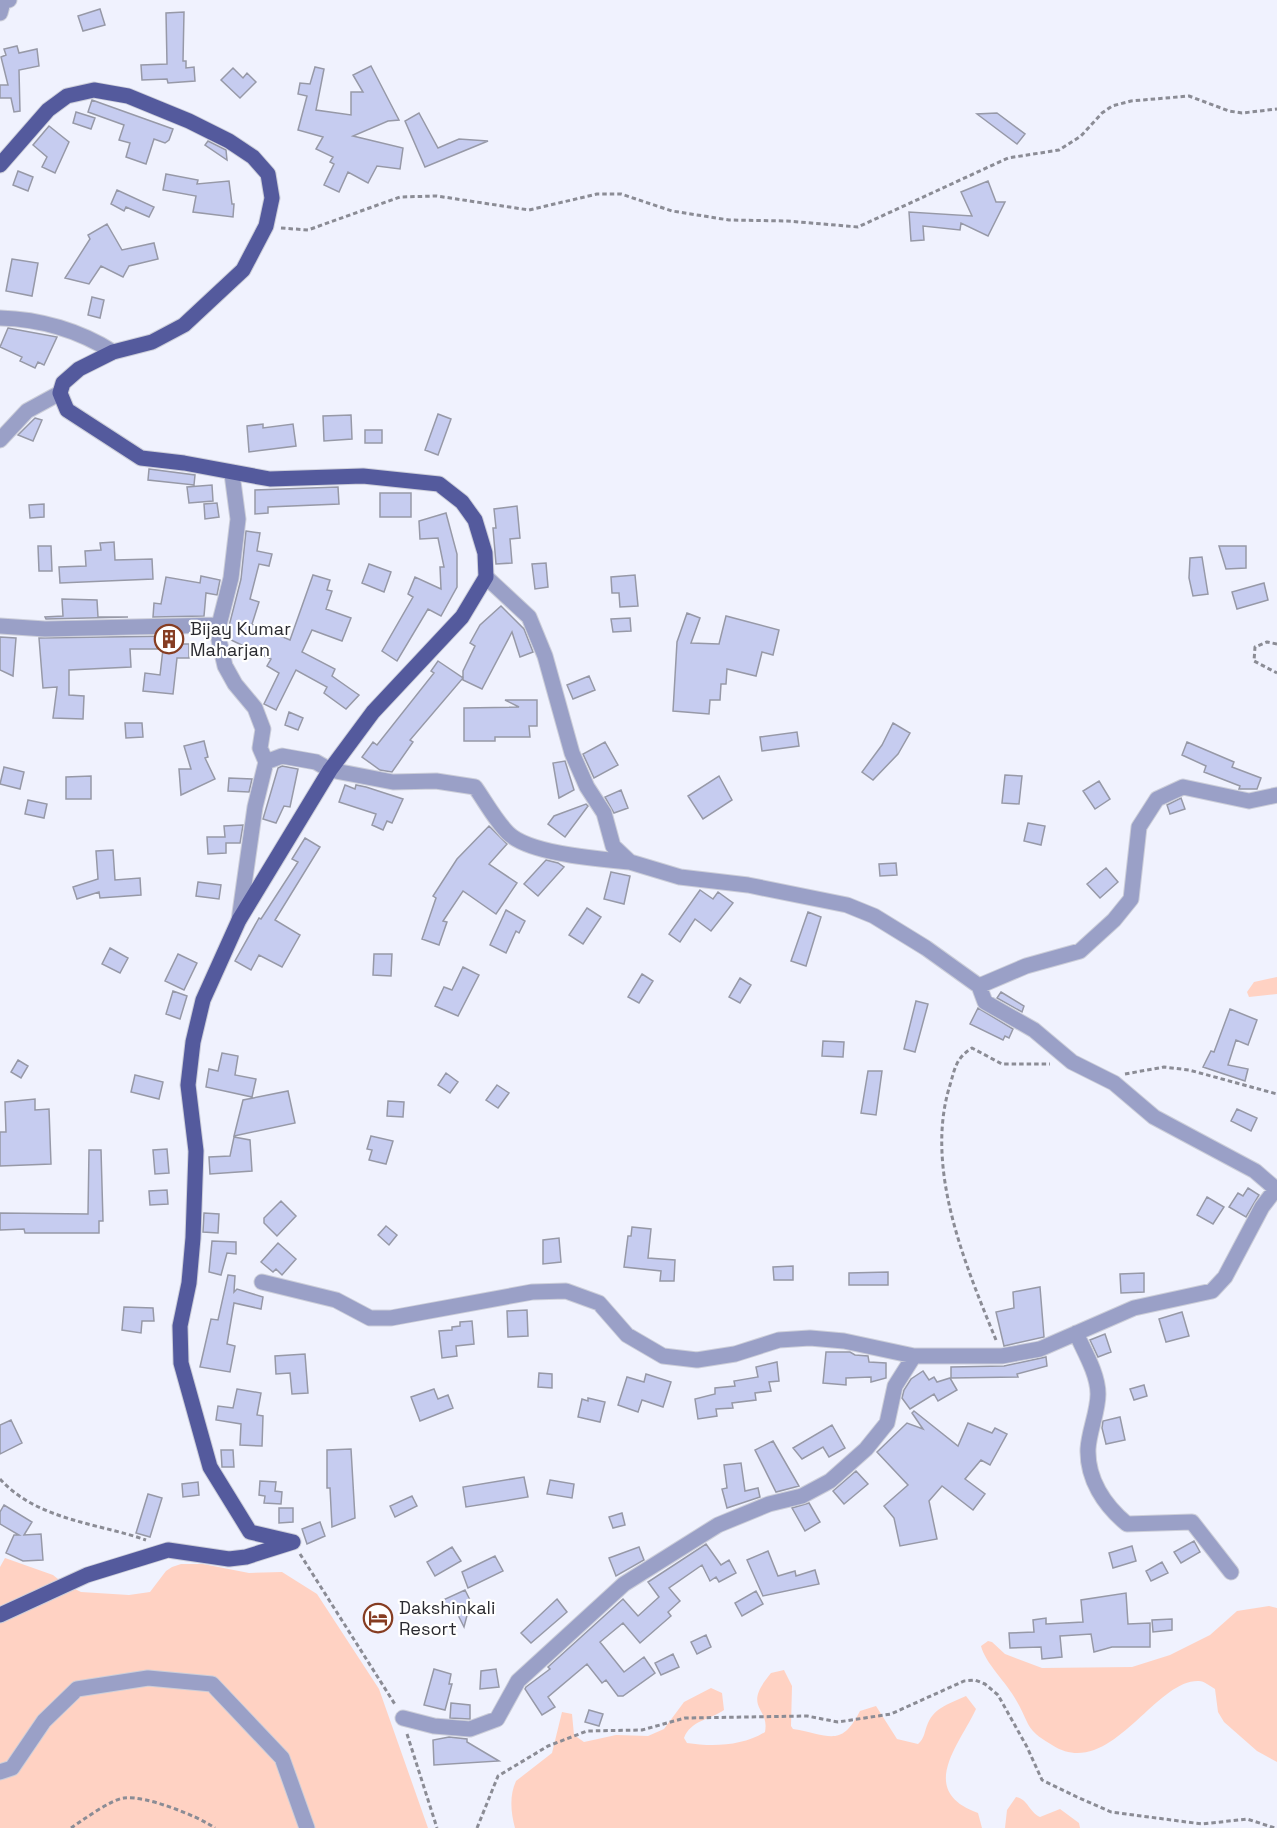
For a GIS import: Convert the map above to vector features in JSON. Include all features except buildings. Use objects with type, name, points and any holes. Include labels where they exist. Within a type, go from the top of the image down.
[{"type":"main road","points":[[0,165],[48,110],[67,96],[94,90],[128,96],[209,131],[253,157],[268,174],[272,198],[266,226],[243,270],[183,325],[152,342],[113,352],[79,369],[63,383],[60,393],[67,410],[141,458],[184,463],[232,474],[270,479],[363,476],[439,484],[462,502],[475,520],[486,553],[486,577],[462,617],[373,712],[330,770],[239,920],[203,1000],[193,1042],[188,1085],[196,1151],[193,1238],[189,1283],[180,1326],[181,1363],[210,1467],[250,1532],[293,1542]]},
{"type":"main road","points":[[0,1615],[87,1575],[173,1550],[228,1559],[246,1557],[293,1542]]},
{"type":"street","points":[[0,318],[61,328],[92,339],[113,352]]},
{"type":"street","points":[[0,440],[27,411],[60,393]]},
{"type":"street","points":[[232,474],[238,519],[231,578],[219,625],[219,640],[225,666],[235,684],[255,708],[264,729],[260,748],[266,762],[255,807],[239,920]]},
{"type":"street","points":[[486,577],[529,617],[545,656],[572,753],[587,787],[604,813],[613,846],[630,862]]},
{"type":"street","points":[[0,626],[45,629],[219,625]]},
{"type":"street","points":[[261,1282],[336,1300],[370,1318],[392,1318],[532,1292],[566,1291],[599,1303],[627,1335],[663,1356],[697,1360],[735,1354],[779,1340],[810,1338],[844,1341],[914,1356],[1002,1356],[1040,1349],[1134,1308],[1212,1291],[1225,1277],[1262,1207],[1276,1190],[1255,1171],[1154,1117],[1114,1083],[1072,1062],[1034,1030],[985,1002],[979,986],[926,948],[874,916],[847,905],[748,885],[680,877],[630,862],[576,857],[519,842],[507,832],[475,786],[436,781],[393,782],[330,770],[316,762],[282,756],[266,762]]},
{"type":"street","points":[[979,986],[1026,966],[1080,951],[1114,921],[1131,899],[1139,827],[1157,799],[1184,787],[1249,801],[1277,795]]},
{"type":"street","points":[[1076,1333],[1098,1393],[1088,1450],[1091,1473],[1100,1494],[1111,1511],[1127,1524],[1192,1522],[1231,1572]]},
{"type":"street","points":[[403,1718],[434,1726],[470,1729],[497,1719],[518,1681],[624,1584],[718,1525],[769,1504],[802,1496],[830,1481],[866,1449],[887,1423],[895,1386],[914,1356]]},
{"type":"street","points":[[0,1772],[12,1768],[44,1721],[78,1689],[148,1678],[212,1684],[282,1758],[308,1828]]},
{"type":"path","points":[[266,226],[308,230],[400,197],[437,196],[529,210],[597,194],[621,194],[672,211],[729,220],[788,221],[858,227],[1008,158],[1059,150],[1081,136],[1102,113],[1112,106],[1131,101],[1189,96],[1242,113],[1277,109]]},
{"type":"path","points":[[1277,644],[1267,642],[1255,647],[1254,661],[1277,673]]},
{"type":"path","points":[[1002,1356],[968,1273],[953,1223],[942,1150],[944,1102],[958,1057],[972,1048],[1002,1064],[1035,1065],[1072,1062]]},
{"type":"path","points":[[1114,1083],[1123,1075],[1141,1069],[1164,1067],[1189,1070],[1277,1094]]},
{"type":"path","points":[[0,1479],[34,1505],[65,1518],[132,1535],[173,1550]]},
{"type":"path","points":[[293,1542],[403,1718],[412,1755],[437,1828]]},
{"type":"path","points":[[477,1828],[498,1776],[548,1746],[587,1731],[642,1730],[685,1718],[807,1716],[838,1722],[891,1714],[964,1681],[975,1680],[985,1684],[1007,1709],[1042,1780],[1111,1812],[1202,1824],[1247,1819],[1275,1828]]},
{"type":"path","points":[[71,1828],[123,1798],[162,1804],[205,1821],[215,1828]]},
{"type":"shaded area","points":[[1277,977],[1277,994],[1249,997],[1247,992],[1254,982]]},
{"type":"shaded area","points":[[5,1558],[53,1575],[81,1592],[129,1595],[150,1592],[166,1571],[172,1567],[181,1564],[203,1564],[249,1573],[282,1572],[317,1594],[379,1689],[428,1828],[0,1828],[0,1567]]},
{"type":"shaded area","points":[[1269,1606],[1277,1608],[1277,1762],[1257,1751],[1224,1722],[1218,1712],[1215,1689],[1199,1681],[1182,1685],[1165,1695],[1112,1740],[1093,1750],[1073,1753],[1052,1745],[1030,1728],[1016,1700],[983,1653],[981,1646],[988,1641],[992,1642],[1005,1654],[1042,1668],[1132,1667],[1170,1655],[1210,1635],[1237,1611]]},
{"type":"shaded area","points":[[784,1670],[792,1686],[791,1726],[793,1729],[825,1736],[840,1735],[853,1723],[860,1711],[876,1706],[897,1739],[918,1744],[935,1713],[944,1706],[966,1696],[976,1709],[953,1751],[946,1780],[949,1792],[959,1804],[978,1813],[982,1828],[515,1828],[511,1805],[516,1781],[552,1753],[562,1712],[572,1714],[574,1735],[584,1742],[616,1735],[648,1736],[664,1729],[684,1702],[711,1688],[722,1693],[724,1710],[691,1727],[684,1738],[687,1743],[697,1744],[738,1743],[765,1732],[764,1717],[757,1701],[758,1694],[771,1673]]},
{"type":"shaded area","points":[[1016,1797],[1023,1800],[1040,1817],[1060,1809],[1079,1823],[1080,1828],[1005,1828],[1007,1810]]},
{"type":"place","name":"Bijay Kumar Maharjan","points":[[169,639]]},
{"type":"place","name":"Dakshinkali Resort","points":[[378,1618]]}]
